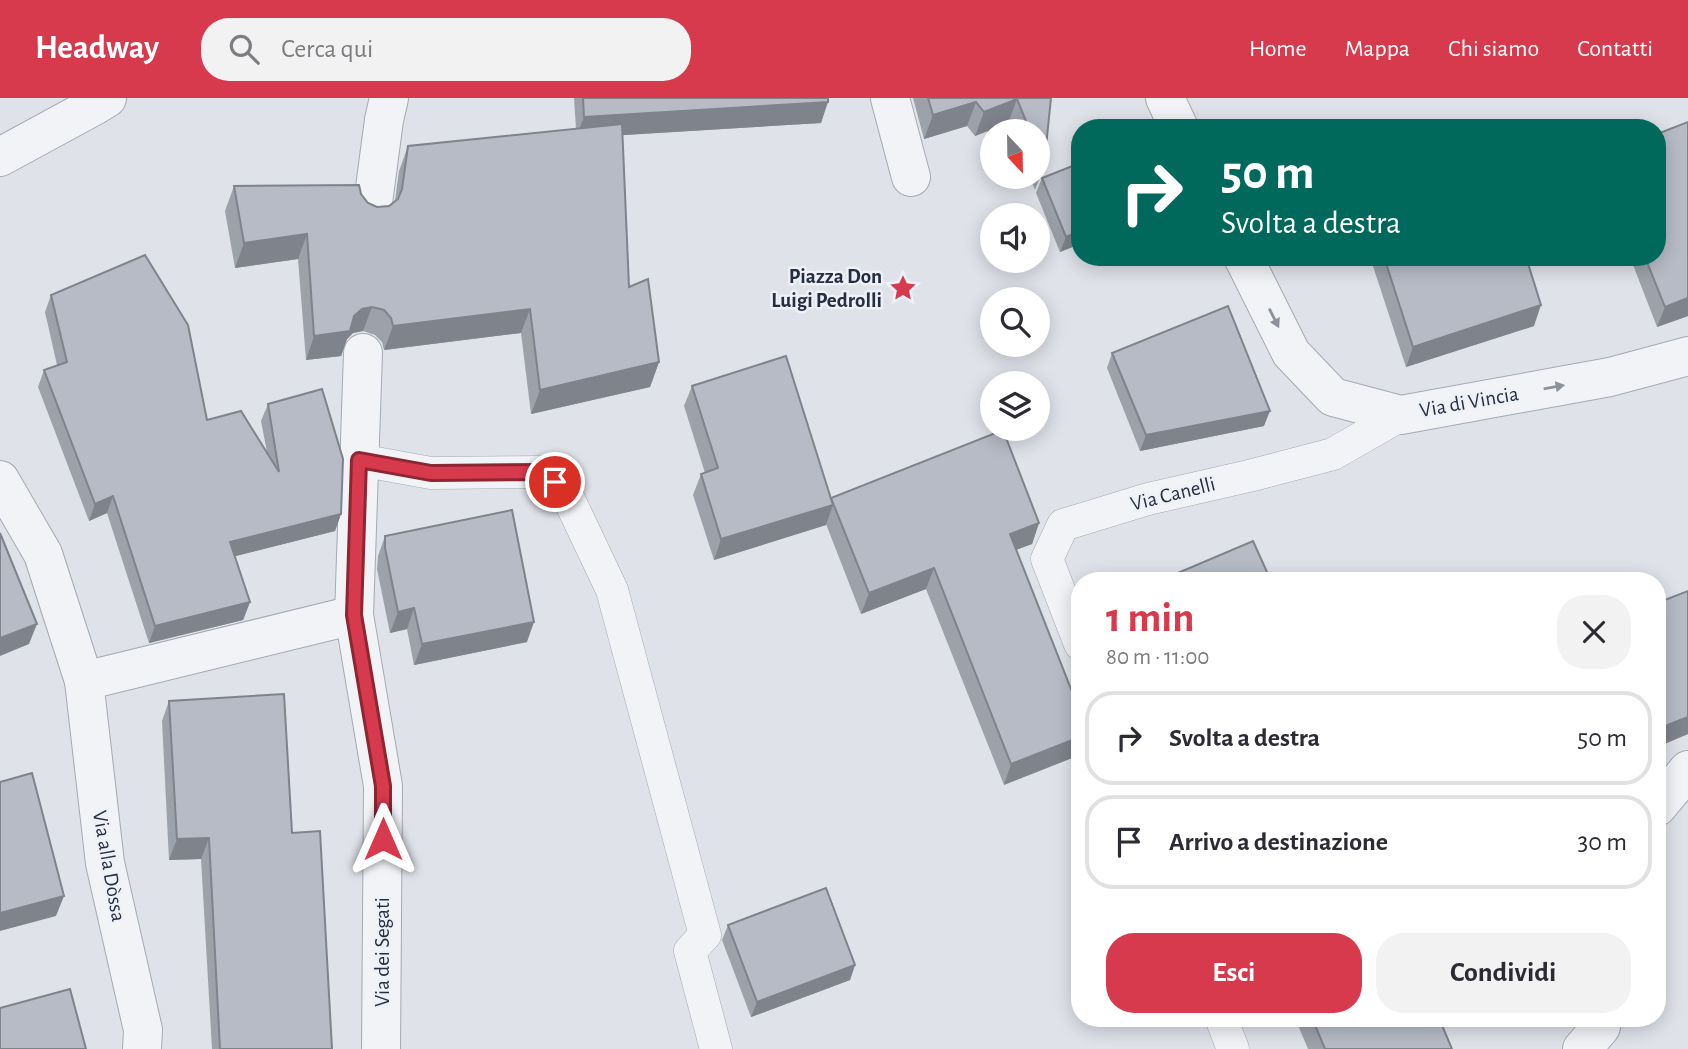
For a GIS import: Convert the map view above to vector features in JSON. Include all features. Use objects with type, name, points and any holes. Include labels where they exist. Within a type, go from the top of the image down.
[{"type":"street","points":[[0,157],[107,98]]},
{"type":"street","points":[[372,210],[388,98]]},
{"type":"street","points":[[890,98],[911,177]]},
{"type":"street","points":[[1166,98],[1176,119]]},
{"type":"street","name":"Via di Vincia","points":[[1248,266],[1291,353],[1333,397],[1401,415],[1610,377],[1688,356]]},
{"type":"street","name":"Via dei Segati","points":[[363,353],[354,615],[383,786],[381,1049]]},
{"type":"street","name":"Via alla Dòssa","points":[[0,480],[43,554],[84,681],[104,863],[143,1030],[142,1049]]},
{"type":"street","points":[[84,681],[354,615]]},
{"type":"street","points":[[1666,796],[1688,770]]},
{"type":"street","points":[[1582,1049],[1601,1027]]},
{"type":"lane","name":"Via Canelli","points":[[1071,621],[1047,559],[1063,524],[1148,499],[1333,454],[1401,415]]},
{"type":"lane","points":[[359,460],[431,473],[543,472],[566,493],[612,590],[705,935],[690,951],[716,1049]]},
{"type":"lane","points":[[1225,1027],[1233,1049]]},
{"type":"building","points":[[583,98],[828,98],[828,102],[584,117]]},
{"type":"building","points":[[928,98],[1051,98],[1049,119],[1025,119],[1017,99],[984,112],[976,102],[933,115]]},
{"type":"building","points":[[1688,122],[1688,298],[1665,307],[1649,266],[1666,266],[1666,131]]},
{"type":"building","points":[[622,124],[629,287],[648,279],[659,362],[540,390],[530,309],[393,326],[391,318],[384,310],[372,307],[362,309],[354,316],[350,331],[314,336],[307,234],[244,243],[234,186],[359,185],[361,194],[368,203],[377,207],[389,206],[398,199],[402,189],[408,146]]},
{"type":"building","points":[[1071,167],[1071,235],[1066,237],[1046,189],[1050,189],[1050,175]]},
{"type":"building","points":[[145,255],[188,325],[207,420],[241,411],[279,472],[268,404],[322,389],[343,459],[341,514],[230,542],[250,602],[155,626],[113,496],[95,504],[44,370],[67,362],[51,295]]},
{"type":"building","points":[[1387,266],[1529,266],[1541,305],[1413,347]]},
{"type":"building","points":[[1228,306],[1270,411],[1146,435],[1112,353]]},
{"type":"building","points":[[786,356],[833,505],[721,539],[701,474],[718,468],[692,386]]},
{"type":"building","points":[[980,439],[1007,441],[1039,523],[1010,534],[1071,689],[1071,741],[1011,764],[934,568],[869,593],[831,498]]},
{"type":"building","points":[[512,510],[534,622],[422,644],[414,608],[398,612],[385,536]]},
{"type":"building","points":[[0,533],[37,624],[0,638]]},
{"type":"building","points":[[1253,541],[1267,572],[1180,572]]},
{"type":"building","points":[[1688,591],[1688,717],[1666,726],[1666,600]]},
{"type":"building","points":[[284,694],[292,833],[320,831],[332,1049],[220,1049],[209,838],[177,839],[169,701]]},
{"type":"building","points":[[32,773],[64,896],[0,913],[0,782]]},
{"type":"building","points":[[826,888],[855,965],[757,1002],[728,925]]},
{"type":"building","points":[[70,989],[86,1049],[0,1049],[0,1008]]},
{"type":"building","points":[[1316,1027],[1443,1027],[1452,1049],[1325,1049]]},
{"type":"place","name":"Piazza Don Luigi Pedrolli","points":[[903,288]]},
{"type":"route","points":[[383,839],[383,786],[354,615],[359,460],[431,473],[543,472],[555,482]]}]
